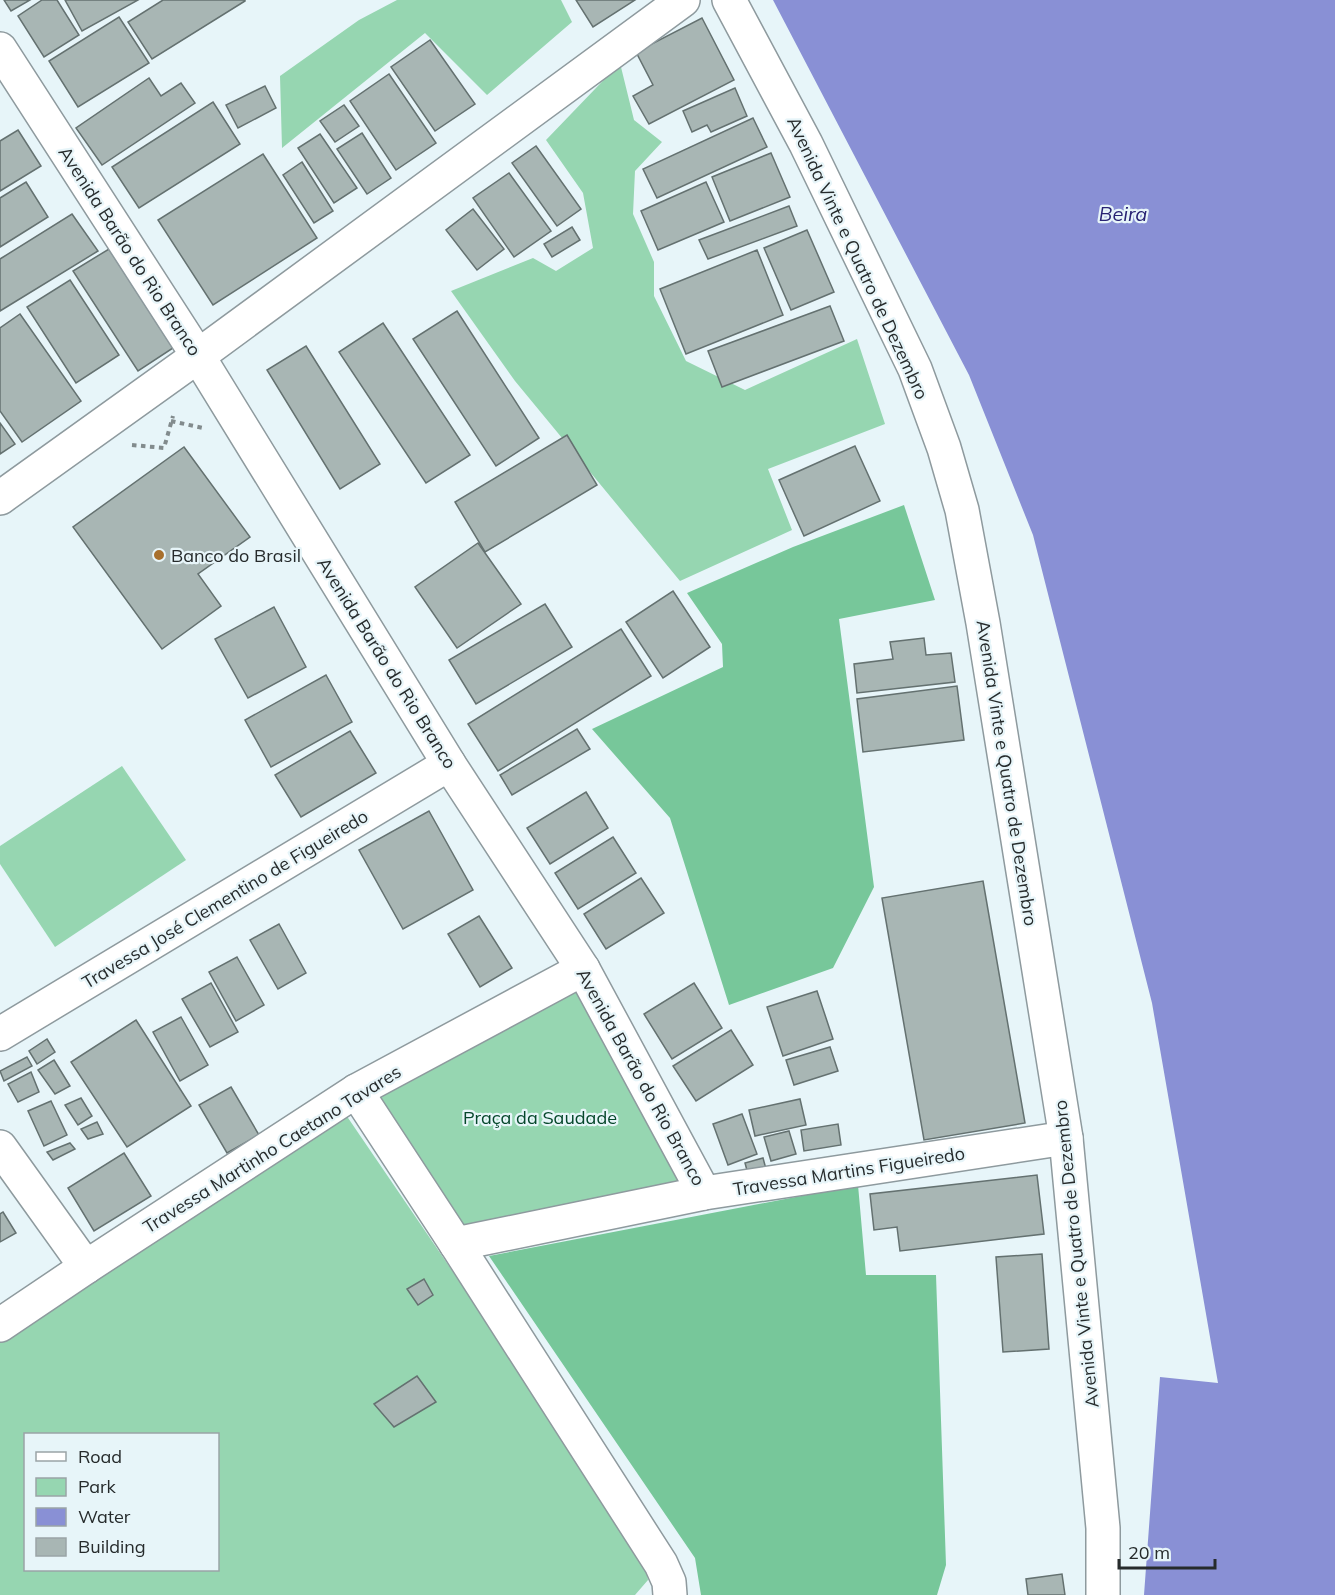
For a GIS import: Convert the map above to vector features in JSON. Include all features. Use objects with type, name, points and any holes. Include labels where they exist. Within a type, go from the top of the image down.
[{"type":"street","points":[[0,498],[198,356],[683,0]]},
{"type":"street","name":"Avenida Vinte e Quatro de Dezembro","points":[[729,0],[806,144],[915,369],[944,448],[962,510],[983,623],[1066,1138],[1103,1528],[1103,1595]]},
{"type":"street","name":"Avenida Barão do Rio Branco","points":[[0,49],[198,356],[449,764],[583,969],[704,1193]]},
{"type":"street","name":"Travessa José Clementino de Figueiredo","points":[[0,1034],[449,764]]},
{"type":"street","name":"Travessa Martinho Caetano Tavares","points":[[0,1325],[356,1092],[583,969]]},
{"type":"street","points":[[356,1092],[661,1564],[669,1582],[670,1595]]},
{"type":"street","name":"Travessa Martins Figueiredo","points":[[456,1244],[704,1193],[1066,1138]]},
{"type":"street","points":[[0,1147],[86,1267]]},
{"type":"path","points":[[128,444],[164,448],[174,412]]},
{"type":"path","points":[[171,421],[205,429]]},
{"type":"green space","points":[[397,0],[561,0],[572,22],[487,95],[425,33],[282,148],[280,76],[359,20]]},
{"type":"green space","points":[[620,63],[634,120],[662,142],[635,171],[633,214],[654,262],[654,296],[686,361],[745,390],[857,339],[885,424],[768,469],[792,530],[680,581],[515,381],[451,291],[533,258],[556,271],[593,248],[583,193],[546,140]]},
{"type":"green space","points":[[904,505],[935,600],[839,619],[874,887],[833,968],[729,1005],[670,818],[592,729],[723,667],[722,644],[687,593],[793,547]]},
{"type":"green space","points":[[122,766],[186,860],[55,947],[0,864],[0,846]]},
{"type":"green space","name":"Praça da Saudade","points":[[581,981],[695,1189],[460,1237],[368,1094]]},
{"type":"green space","points":[[344,1112],[644,1552],[648,1580],[635,1595],[0,1595],[0,1343]]},
{"type":"green space","points":[[858,1185],[866,1275],[936,1275],[946,1565],[937,1595],[701,1595],[695,1558],[489,1256]]},
{"type":"water","name":"Beira","points":[[773,0],[1335,0],[1335,1595],[1144,1595],[1160,1377],[1218,1383],[1152,1003],[1033,535],[969,375]]},
{"type":"building","points":[[4,0],[30,0],[11,11]]},
{"type":"building","points":[[42,0],[57,0],[79,35],[44,57],[18,16]]},
{"type":"building","points":[[65,0],[138,0],[82,31]]},
{"type":"building","points":[[163,0],[245,1],[152,59],[128,22]]},
{"type":"building","points":[[576,0],[635,0],[593,27]]},
{"type":"building","points":[[119,17],[149,63],[78,107],[49,61]]},
{"type":"building","points":[[702,18],[734,80],[649,124],[633,96],[653,85],[636,52]]},
{"type":"building","points":[[430,40],[475,104],[435,131],[391,67]]},
{"type":"building","points":[[389,74],[436,143],[396,170],[350,101]]},
{"type":"building","points":[[149,78],[161,96],[181,83],[195,103],[102,165],[76,128]]},
{"type":"building","points":[[265,86],[276,108],[238,128],[226,105]]},
{"type":"building","points":[[735,88],[747,116],[711,132],[707,125],[692,132],[683,111]]},
{"type":"building","points":[[213,102],[240,144],[139,208],[112,167]]},
{"type":"building","points":[[344,105],[359,126],[335,142],[320,121]]},
{"type":"building","points":[[753,118],[767,147],[657,198],[643,169]]},
{"type":"building","points":[[18,130],[41,166],[0,191],[0,141]]},
{"type":"building","points":[[362,133],[391,178],[367,194],[337,149]]},
{"type":"building","points":[[320,134],[357,188],[334,203],[298,148]]},
{"type":"building","points":[[536,146],[581,209],[557,226],[512,163]]},
{"type":"building","points":[[771,153],[790,197],[730,221],[712,177]]},
{"type":"building","points":[[263,154],[317,238],[213,305],[158,220]]},
{"type":"building","points":[[302,162],[333,211],[314,223],[283,175]]},
{"type":"building","points":[[509,173],[551,231],[514,257],[473,198]]},
{"type":"building","points":[[26,182],[48,217],[0,247],[0,198]]},
{"type":"building","points":[[706,182],[724,222],[658,250],[641,211]]},
{"type":"building","points":[[789,206],[797,226],[708,259],[699,240]]},
{"type":"building","points":[[473,209],[504,249],[477,270],[446,230]]},
{"type":"building","points":[[72,214],[98,251],[0,311],[0,259]]},
{"type":"building","points":[[572,227],[580,240],[552,257],[544,244]]},
{"type":"building","points":[[807,230],[834,292],[791,310],[764,248]]},
{"type":"building","points":[[109,249],[173,348],[138,371],[73,271]]},
{"type":"building","points":[[757,250],[783,315],[686,354],[660,289]]},
{"type":"building","points":[[70,280],[119,355],[76,383],[27,307]]},
{"type":"building","points":[[830,306],[844,341],[722,387],[708,351]]},
{"type":"building","points":[[457,311],[539,438],[496,466],[413,339]]},
{"type":"building","points":[[20,314],[81,401],[22,442],[0,411],[0,328]]},
{"type":"building","points":[[383,323],[470,455],[426,483],[339,352]]},
{"type":"building","points":[[306,346],[380,464],[340,489],[267,370]]},
{"type":"building","points":[[0,423],[15,444],[0,454]]},
{"type":"building","points":[[567,435],[597,485],[485,552],[455,502]]},
{"type":"building","points":[[855,446],[880,501],[804,536],[779,480]]},
{"type":"building","name":"Banco do Brasil","points":[[184,447],[250,537],[198,574],[221,606],[162,649],[73,527]]},
{"type":"building","points":[[478,543],[521,604],[457,648],[415,587]]},
{"type":"building","points":[[673,591],[710,647],[663,678],[626,622]]},
{"type":"building","points":[[545,604],[572,647],[476,704],[449,660]]},
{"type":"building","points":[[274,607],[306,667],[248,698],[215,639]]},
{"type":"building","points":[[621,629],[651,676],[498,771],[468,724]]},
{"type":"building","points":[[924,638],[926,655],[951,653],[955,682],[857,693],[854,664],[893,659],[890,642]]},
{"type":"building","points":[[326,675],[352,722],[271,767],[245,720]]},
{"type":"building","points":[[957,686],[964,740],[863,752],[857,699]]},
{"type":"building","points":[[577,729],[590,749],[512,795],[500,775]]},
{"type":"building","points":[[350,731],[376,773],[301,817],[275,775]]},
{"type":"building","points":[[586,792],[608,828],[550,864],[527,828]]},
{"type":"building","points":[[429,811],[473,890],[403,929],[359,850]]},
{"type":"building","points":[[613,837],[636,873],[578,909],[555,873]]},
{"type":"building","points":[[641,878],[664,913],[606,949],[584,914]]},
{"type":"building","points":[[983,881],[1025,1123],[924,1140],[882,898]]},
{"type":"building","points":[[479,916],[512,968],[480,987],[448,934]]},
{"type":"building","points":[[279,924],[306,973],[278,989],[250,940]]},
{"type":"building","points":[[237,957],[264,1005],[236,1021],[209,972]]},
{"type":"building","points":[[211,983],[238,1032],[210,1047],[182,999]]},
{"type":"building","points":[[694,983],[722,1028],[672,1059],[644,1014]]},
{"type":"building","points":[[817,991],[833,1039],[783,1056],[767,1007]]},
{"type":"building","points":[[181,1017],[208,1065],[180,1081],[153,1032]]},
{"type":"building","points":[[136,1020],[191,1106],[127,1147],[71,1062]]},
{"type":"building","points":[[731,1030],[753,1065],[696,1101],[673,1066]]},
{"type":"building","points":[[47,1039],[55,1052],[37,1064],[29,1051]]},
{"type":"building","points":[[830,1047],[838,1071],[794,1085],[786,1060]]},
{"type":"building","points":[[27,1057],[32,1066],[4,1081],[0,1071]]},
{"type":"building","points":[[54,1060],[70,1086],[55,1094],[38,1070]]},
{"type":"building","points":[[31,1072],[39,1092],[18,1102],[8,1084]]},
{"type":"building","points":[[231,1087],[259,1135],[227,1153],[199,1105]]},
{"type":"building","points":[[81,1098],[92,1116],[78,1125],[65,1105]]},
{"type":"building","points":[[800,1099],[806,1125],[755,1136],[749,1110]]},
{"type":"building","points":[[51,1101],[67,1135],[44,1146],[28,1111]]},
{"type":"building","points":[[742,1114],[757,1154],[728,1165],[713,1124]]},
{"type":"building","points":[[97,1122],[103,1134],[88,1139],[81,1129]]},
{"type":"building","points":[[838,1124],[841,1145],[804,1151],[801,1130]]},
{"type":"building","points":[[789,1131],[796,1154],[771,1161],[764,1137]]},
{"type":"building","points":[[70,1143],[75,1149],[53,1160],[47,1152]]},
{"type":"building","points":[[124,1153],[151,1196],[94,1231],[68,1188]]},
{"type":"building","points":[[763,1158],[766,1169],[748,1174],[745,1163]]},
{"type":"building","points":[[1037,1175],[1044,1234],[900,1251],[897,1227],[874,1230],[870,1194]]},
{"type":"building","points":[[3,1212],[16,1233],[0,1242],[0,1214]]},
{"type":"building","points":[[1042,1254],[1049,1349],[1003,1352],[996,1257]]},
{"type":"building","points":[[424,1279],[433,1295],[418,1305],[407,1289]]},
{"type":"building","points":[[417,1376],[436,1402],[394,1427],[374,1404]]},
{"type":"building","points":[[1062,1574],[1065,1595],[1028,1595],[1026,1579]]},
{"type":"place","name":"Banco do Brasil","points":[[159,555]]}]
